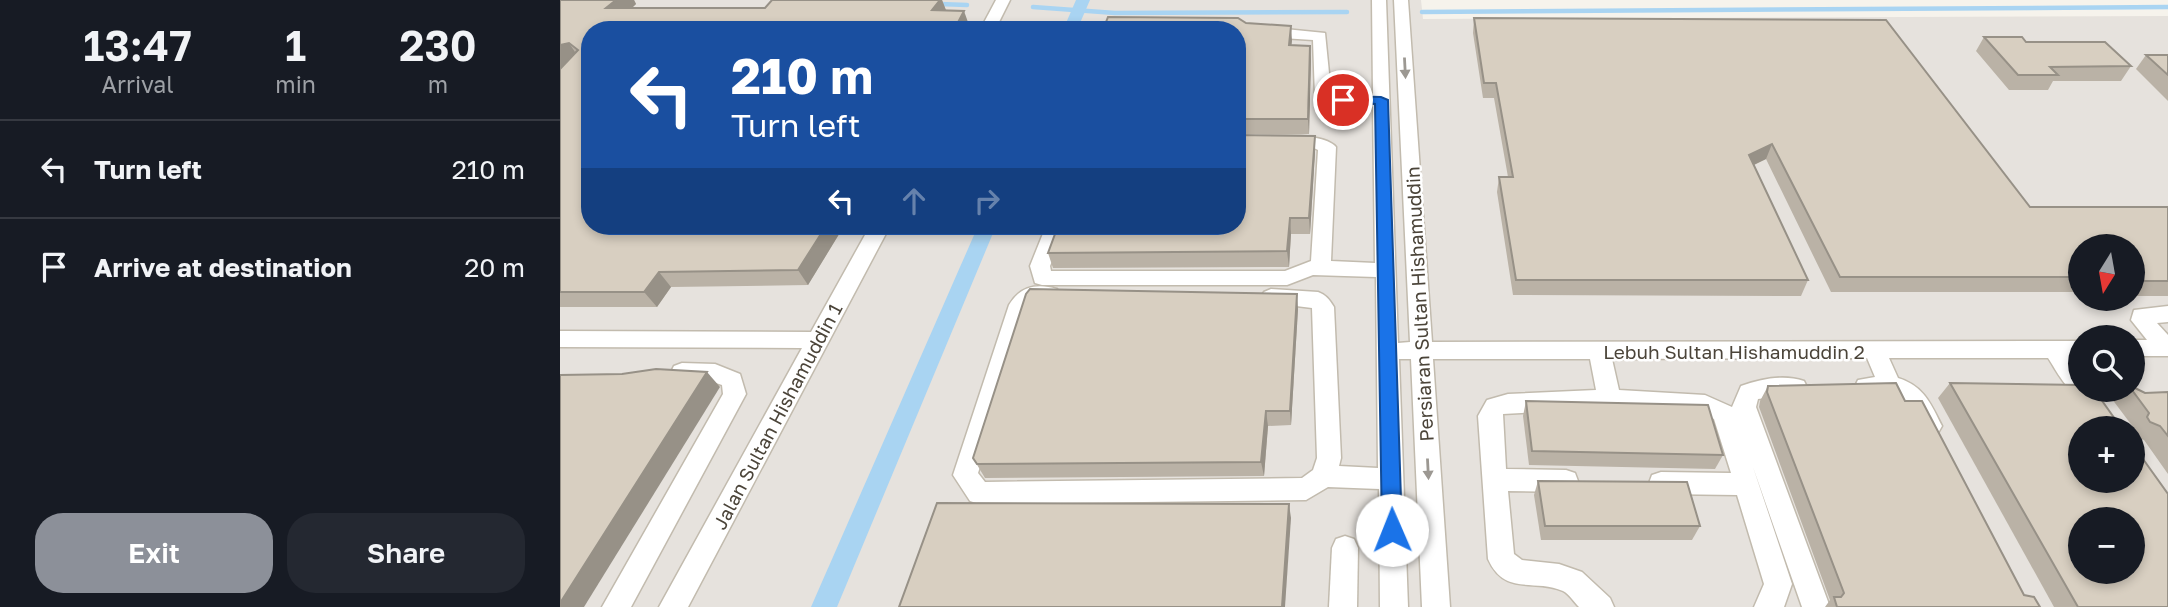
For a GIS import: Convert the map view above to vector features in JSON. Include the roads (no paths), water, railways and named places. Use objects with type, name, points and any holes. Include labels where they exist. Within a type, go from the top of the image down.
[{"type":"street","points":[[992,21],[1003,0]]},
{"type":"street","name":"Persiaran Sultan Hishamuddin","points":[[1379,0],[1394,607]]},
{"type":"street","name":"Persiaran Sultan Hishamuddin","points":[[1401,0],[1436,607]]},
{"type":"street","points":[[1248,30],[1320,36],[1323,97],[1381,100]]},
{"type":"street","points":[[1246,142],[1314,142],[1327,147],[1321,269]]},
{"type":"street","name":"Jalan Sultan Hishamuddin 1","points":[[674,607],[875,235]]},
{"type":"street","points":[[1052,235],[1040,266],[1042,278],[1287,278],[1311,268],[1385,270]]},
{"type":"street","points":[[1324,476],[1329,458],[1323,307],[1318,300],[1030,294],[1020,305],[965,475],[979,494],[1306,489],[1324,476],[1391,479]]},
{"type":"street","points":[[2168,314],[2142,316],[2142,320],[2168,348]]},
{"type":"street","points":[[560,340],[818,340]]},
{"type":"street","points":[[616,607],[735,394],[732,380],[715,373],[673,373],[710,340]]},
{"type":"street","points":[[2145,348],[2168,348]]},
{"type":"street","points":[[2053,349],[2068,367]]},
{"type":"street","name":"Lebuh Sultan Hishamuddin 2","points":[[1387,351],[2068,349]]},
{"type":"street","points":[[1874,350],[1891,386]]},
{"type":"street","points":[[1600,351],[1609,399]]},
{"type":"street","points":[[1840,387],[1902,386],[1913,393],[1944,452]]},
{"type":"street","points":[[1815,387],[1764,388],[1749,392],[1744,407],[1816,607]]},
{"type":"street","points":[[2053,389],[2068,390]]},
{"type":"street","points":[[1600,607],[1593,603],[1577,583],[1514,571],[1506,567],[1501,559],[1490,416],[1496,407],[1508,403],[1609,399],[1705,404],[1717,407],[1724,413],[1778,584],[1768,607]]},
{"type":"street","points":[[1495,480],[1593,482]]},
{"type":"street","points":[[1634,483],[1746,484]]},
{"type":"street","points":[[1343,607],[1345,548]]},
{"type":"waterway","points":[[1074,21],[1083,0]]},
{"type":"waterway","points":[[939,4],[967,5]]},
{"type":"waterway","points":[[1033,7],[1115,13],[1347,12]]},
{"type":"waterway","points":[[1422,12],[2168,7]]},
{"type":"waterway","points":[[824,607],[983,235]]}]
